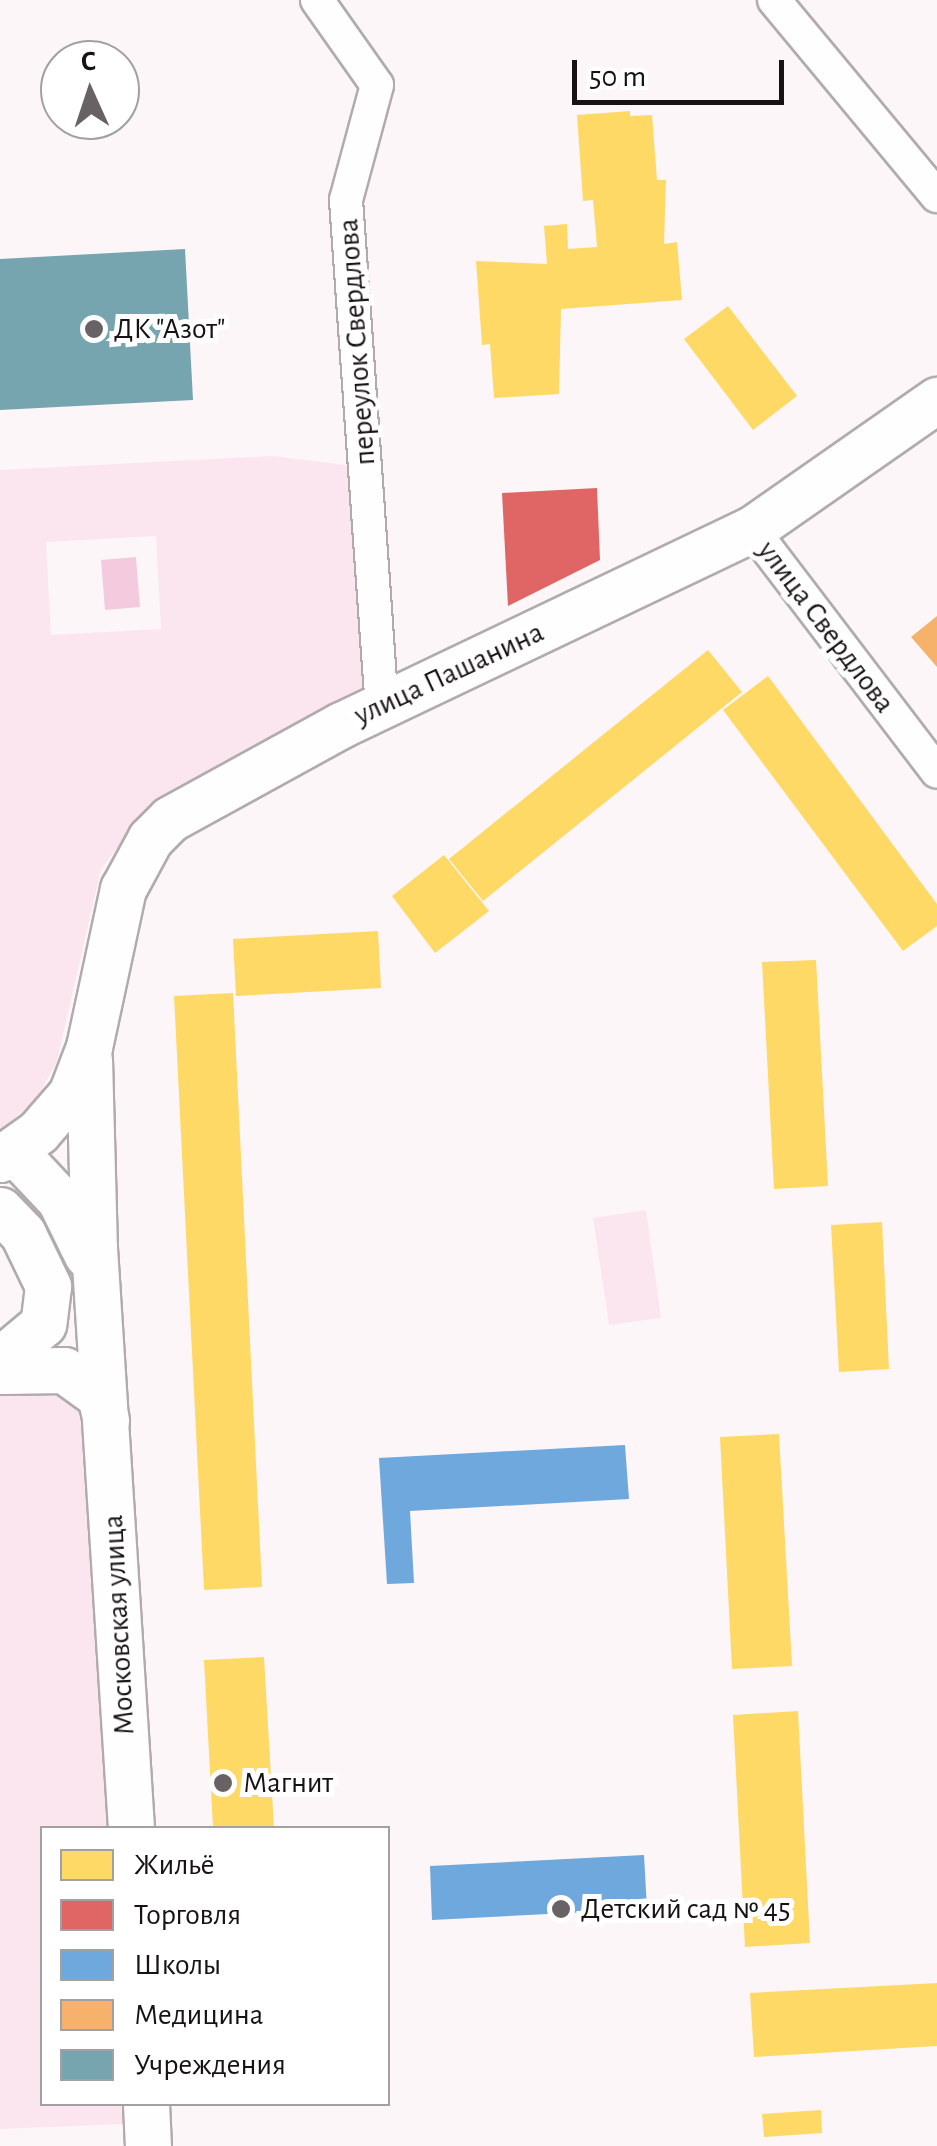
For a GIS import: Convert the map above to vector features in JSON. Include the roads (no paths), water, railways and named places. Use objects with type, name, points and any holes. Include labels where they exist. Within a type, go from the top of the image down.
[{"type":"main road","name":"улица Пашанина","points":[[89,1046],[123,889],[150,839],[196,800],[752,529],[937,400]]},
{"type":"main road","points":[[89,1046],[60,1110],[7,1155],[60,1200],[96,1279]]},
{"type":"main road","name":"Московская улица","points":[[89,1046],[96,1279],[131,1826]]},
{"type":"main road","points":[[0,1210],[24,1234],[48,1286],[43,1324],[0,1360]]},
{"type":"main road","points":[[0,1371],[64,1370],[87,1381],[100,1396],[107,1422]]},
{"type":"main road","points":[[146,2106],[148,2146]]},
{"type":"street","name":"переулок Свердлова","points":[[317,0],[377,85],[346,200],[382,708]]},
{"type":"street","points":[[774,0],[937,196]]},
{"type":"street","name":"улица Свердлова","points":[[752,529],[937,772]]},
{"type":"place","name":"ДК \"Азот\"","points":[[94,329]]},
{"type":"place","name":"Магнит","points":[[223,1783]]},
{"type":"place","name":"Детский сад № 45","points":[[561,1909]]}]
